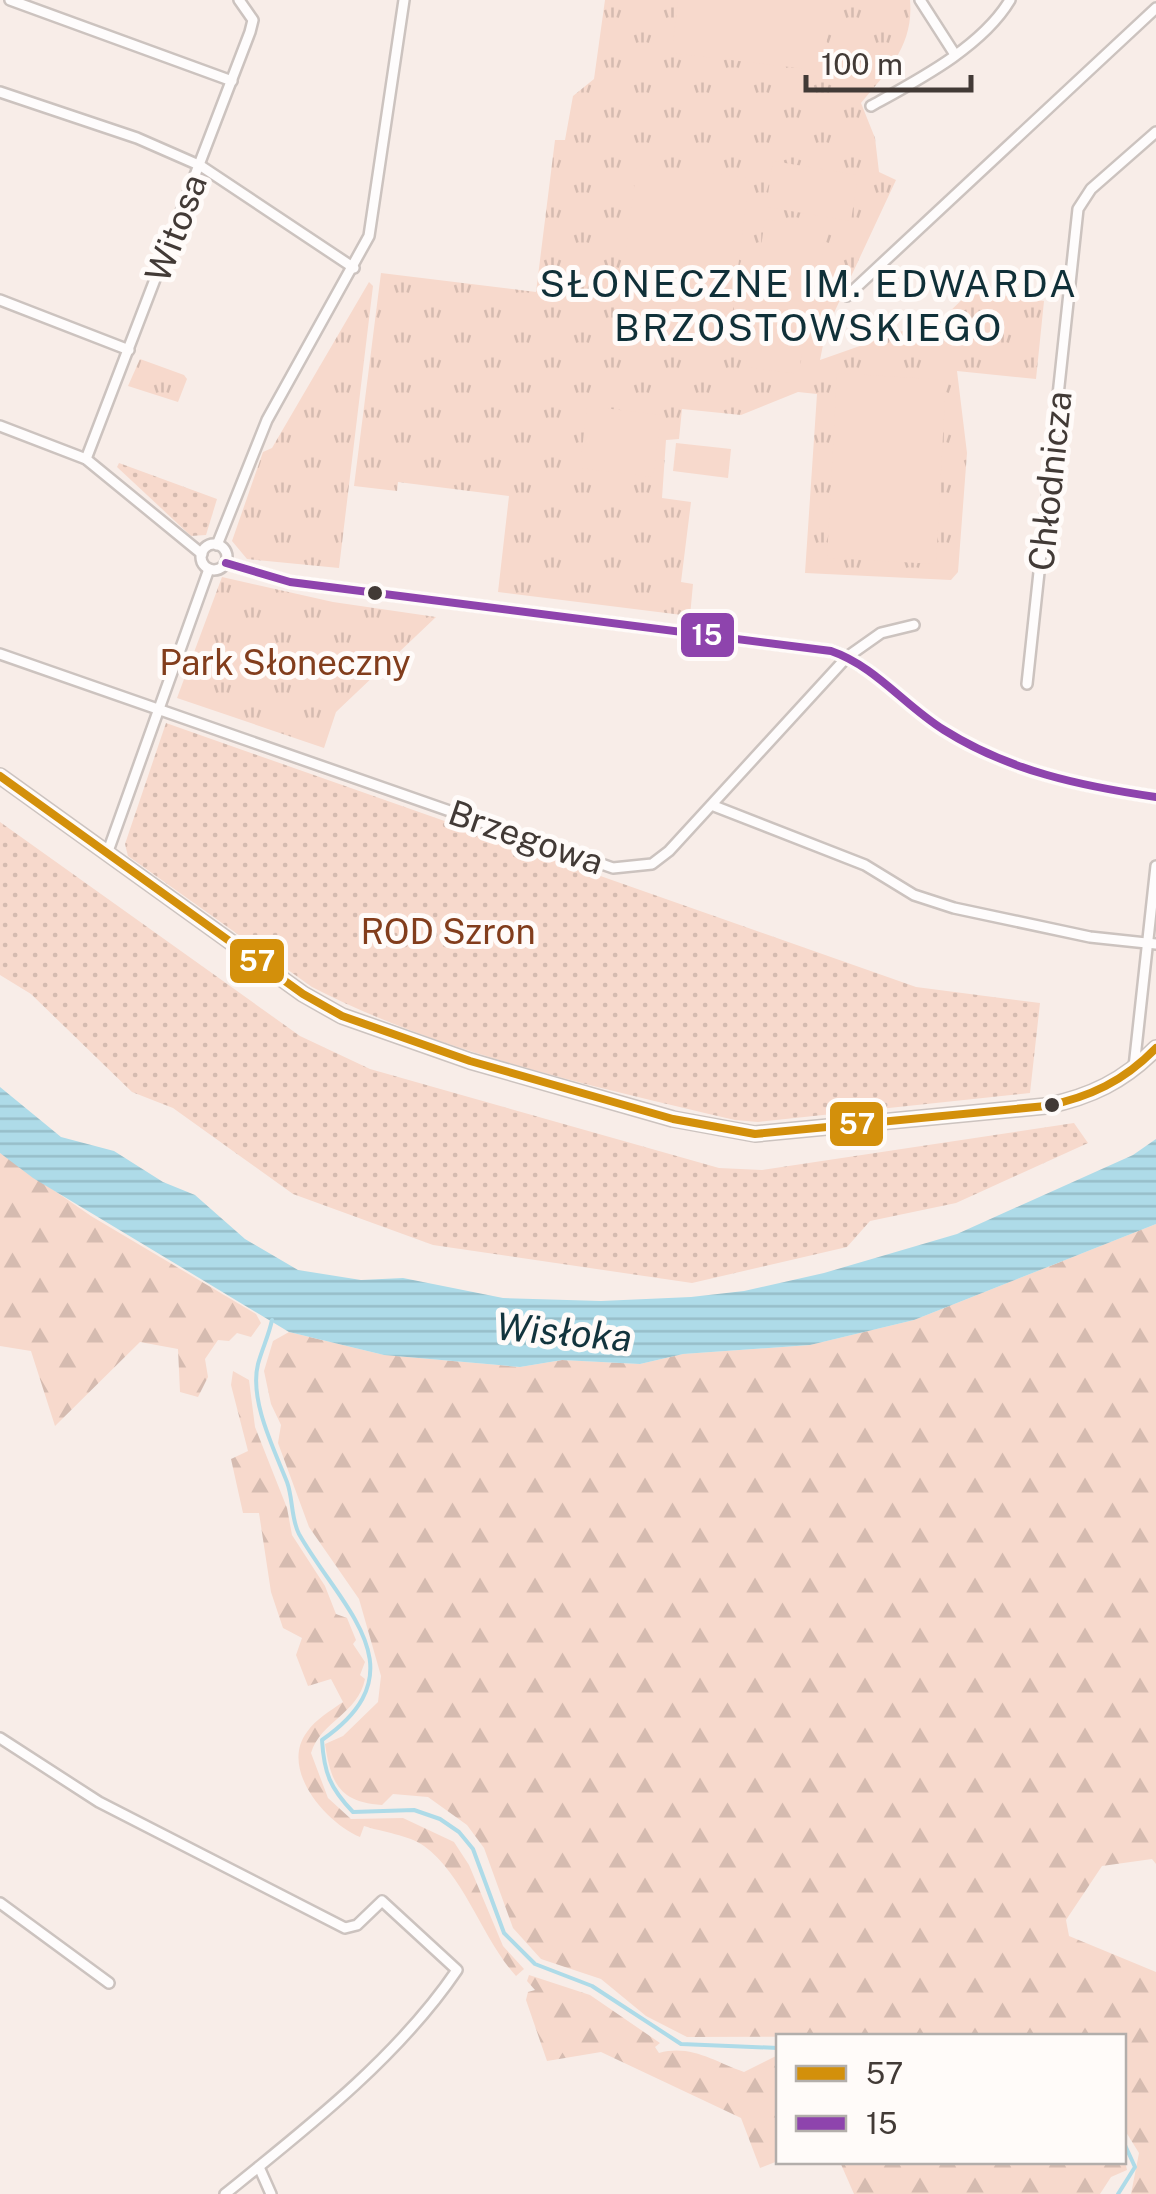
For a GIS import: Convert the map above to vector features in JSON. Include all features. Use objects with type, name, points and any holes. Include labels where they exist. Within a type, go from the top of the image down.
[{"type":"street","points":[[10,0],[232,81]]},
{"type":"street","name":"Witosa","points":[[86,458],[201,166],[253,20],[239,0]]},
{"type":"street","points":[[217,545],[267,420],[369,236],[404,0]]},
{"type":"street","points":[[920,0],[954,53]]},
{"type":"street","points":[[871,106],[993,24],[1010,0]]},
{"type":"street","points":[[847,296],[1156,8]]},
{"type":"street","points":[[0,92],[136,138],[201,166],[354,268]]},
{"type":"street","name":"Chłodnicza","points":[[1027,684],[1078,208],[1093,186],[1156,132]]},
{"type":"street","points":[[0,300],[129,350]]},
{"type":"street","points":[[0,426],[86,458],[202,554],[209,569],[107,854]]},
{"type":"street","points":[[202,554],[209,546],[217,545],[226,552],[226,563]]},
{"type":"street","points":[[209,569],[217,570],[226,563]]},
{"type":"street","points":[[226,563],[290,582],[847,657],[944,730],[1005,763],[1074,784],[1156,797]]},
{"type":"street","name":"Brzegowa","points":[[0,654],[613,868],[652,864],[714,806],[847,657],[881,632],[914,625]]},
{"type":"street","points":[[0,776],[303,994],[342,1016],[470,1061],[714,1129],[755,1134],[822,1130],[1046,1106],[1082,1098],[1134,1068],[1156,1048]]},
{"type":"street","points":[[714,806],[865,865],[914,895],[954,908],[1090,938],[1152,943]]},
{"type":"street","points":[[1134,1068],[1152,943],[1156,866]]},
{"type":"street","points":[[0,1738],[99,1802],[345,1928],[358,1925],[382,1902],[457,1970],[433,2006],[336,2101],[226,2194]]},
{"type":"street","points":[[0,1903],[109,1983]]},
{"type":"street","points":[[260,2166],[271,2194]]},
{"type":"green space","points":[[605,0],[910,0],[903,44],[861,103],[875,138],[879,172],[896,180],[826,330],[820,360],[945,316],[971,291],[1044,301],[1036,379],[957,371],[967,453],[958,572],[951,580],[805,573],[817,394],[798,392],[741,415],[682,409],[679,439],[666,440],[662,498],[691,502],[681,582],[693,584],[690,616],[498,592],[509,496],[398,482],[397,491],[354,486],[381,273],[536,292],[555,140],[565,140],[573,96],[594,79]]},
{"type":"green space","points":[[678,0],[832,0],[823,71],[672,53]]},
{"type":"green space","points":[[773,161],[858,175],[851,221],[766,207]]},
{"type":"green space","points":[[637,164],[749,178],[728,350],[615,336]]},
{"type":"green space","points":[[765,219],[826,228],[819,277],[758,268]]},
{"type":"green space","points":[[758,275],[811,282],[799,374],[746,367]]},
{"type":"green space","name":"Park Słoneczny","points":[[369,282],[373,286],[339,568],[247,559],[232,541],[263,452],[272,448]]},
{"type":"green space","points":[[140,359],[184,375],[187,379],[178,402],[128,386]]},
{"type":"green space","points":[[837,373],[946,380],[936,564],[827,558]]},
{"type":"green space","points":[[587,406],[661,415],[653,477],[580,468]]},
{"type":"green space","points":[[676,443],[731,449],[728,478],[673,471]]},
{"type":"green space","points":[[119,463],[217,499],[206,535],[191,536],[117,467]]},
{"type":"green space","name":"Park Słoneczny","points":[[222,577],[333,602],[436,617],[336,712],[324,748],[177,698]]},
{"type":"green space","name":"ROD Szron","points":[[166,723],[916,987],[1040,1003],[1030,1093],[758,1122],[735,1120],[519,1066],[362,1011],[312,987],[128,856],[125,844]]},
{"type":"green space","points":[[0,822],[300,1036],[370,1069],[719,1168],[762,1170],[1074,1123],[1088,1143],[956,1203],[870,1221],[847,1247],[692,1283],[433,1245],[293,1194],[173,1108],[132,1092],[31,994],[0,975]]},
{"type":"green space","points":[[0,1153],[91,1216],[256,1314],[261,1323],[251,1337],[237,1333],[229,1341],[218,1340],[205,1359],[208,1377],[198,1397],[180,1392],[178,1349],[140,1342],[55,1426],[31,1351],[0,1346]]},
{"type":"green space","points":[[1156,1224],[1156,1864],[1152,1859],[1102,1866],[1066,1920],[1069,1936],[1156,1972],[1156,2194],[1131,2194],[1139,2153],[1126,2132],[1126,2034],[687,2037],[646,2016],[601,1979],[541,1959],[513,1928],[484,1848],[467,1825],[428,1797],[393,1794],[382,1805],[356,1800],[340,1788],[330,1770],[325,1744],[343,1736],[378,1702],[381,1676],[359,1599],[309,1527],[278,1443],[281,1425],[271,1404],[264,1371],[273,1341],[289,1332],[384,1355],[520,1367],[562,1360],[640,1364],[683,1354],[810,1345],[914,1320]]},
{"type":"green space","points":[[233,1371],[249,1380],[255,1427],[287,1508],[292,1535],[325,1586],[336,1614],[347,1618],[356,1640],[353,1644],[365,1662],[360,1675],[365,1679],[361,1691],[323,1733],[311,1753],[328,1798],[351,1819],[403,1818],[454,1842],[469,1865],[503,1946],[524,1969],[516,1976],[451,1873],[424,1846],[364,1826],[360,1837],[347,1830],[321,1807],[302,1778],[300,1747],[307,1732],[343,1702],[331,1679],[308,1686],[296,1655],[302,1638],[283,1628],[271,1592],[259,1513],[243,1513],[231,1459],[248,1451],[231,1385]]},
{"type":"green space","points":[[529,1975],[590,1995],[660,2043],[655,2047],[659,2053],[692,2052],[744,2072],[776,2056],[776,2162],[760,2168],[741,2118],[601,2052],[547,2061],[526,2000],[528,1992],[535,1990],[527,1981]]},
{"type":"green space","points":[[841,2164],[1126,2164],[1127,2170],[1111,2177],[1100,2194],[854,2194]]},
{"type":"water","name":"Wisłoka","points":[[0,1087],[61,1137],[114,1151],[163,1182],[195,1195],[245,1239],[298,1270],[361,1280],[403,1278],[503,1298],[601,1301],[691,1297],[744,1291],[824,1273],[957,1234],[1133,1155],[1156,1139],[1156,1224],[914,1320],[810,1345],[683,1354],[640,1364],[562,1360],[520,1367],[384,1355],[289,1332],[33,1178],[0,1153]]},
{"type":"waterway","points":[[272,1320],[256,1378],[264,1424],[287,1482],[299,1534],[351,1613],[364,1639],[370,1664],[367,1689],[352,1714],[322,1740],[324,1762],[339,1795],[353,1812],[414,1810],[440,1819],[459,1832],[473,1849],[504,1933],[535,1964],[592,1986],[681,2044],[776,2048]]},
{"type":"waterway","points":[[1118,2194],[1135,2167],[1126,2147]]},
{"type":"transit line","name":"15","points":[[226,563],[290,582],[831,651],[862,666],[944,730],[994,756],[1073,782],[1156,797]]},
{"type":"transit line","name":"57","points":[[0,776],[303,994],[342,1016],[470,1061],[673,1119],[755,1134],[1046,1106],[1106,1086],[1156,1048]]},
{"type":"district","name":"SŁONECZNE IM. EDWARDA BRZOSTOWSKIEGO","points":[[809,305]]}]
